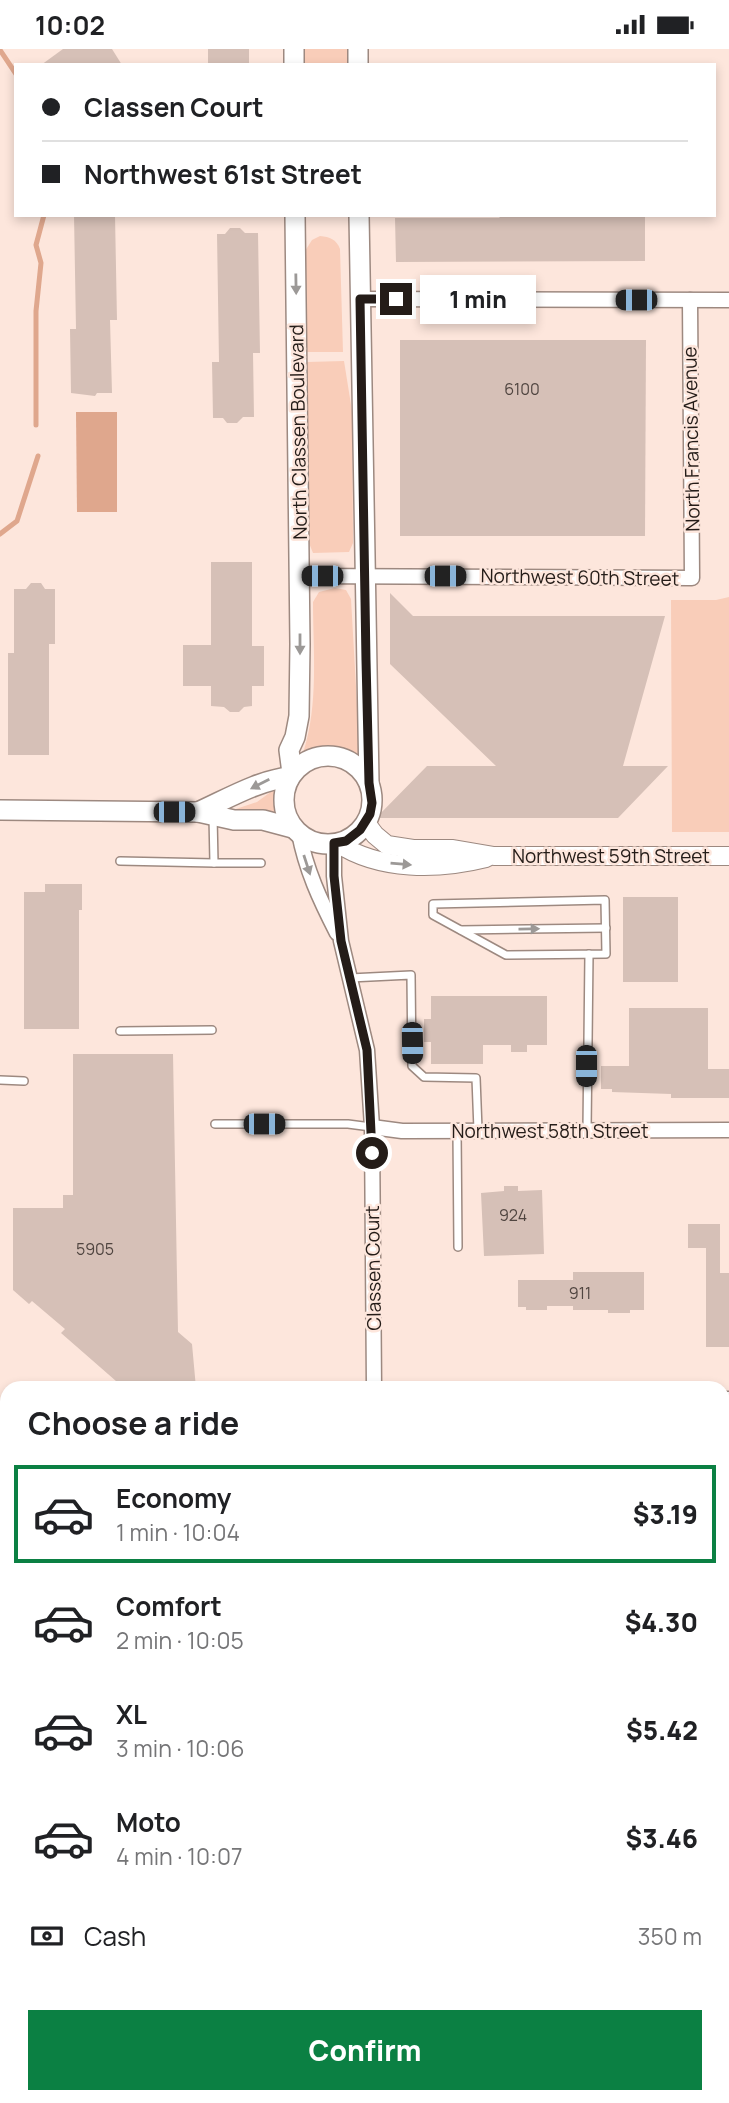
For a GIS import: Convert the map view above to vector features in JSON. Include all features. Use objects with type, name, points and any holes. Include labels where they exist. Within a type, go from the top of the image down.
[{"type":"main road","name":"North Classen Boulevard","points":[[295,217],[300,576],[299,716],[289,750],[291,775],[283,795],[284,806],[296,831]]},
{"type":"main road","points":[[0,810],[205,814],[234,820],[263,820],[296,831],[313,842],[335,843],[354,836],[366,823],[372,803],[369,783],[359,217]]},
{"type":"main road","points":[[205,814],[269,779],[291,775],[310,758],[333,755],[355,764],[369,783]]},
{"type":"street","points":[[360,299],[729,300]]},
{"type":"street","name":"North Francis Avenue","points":[[690,300],[692,578]]},
{"type":"street","name":"Northwest 60th Street","points":[[300,576],[692,578]]},
{"type":"street","name":"Northwest 59th Street","points":[[366,823],[374,835],[387,845],[412,849],[453,849],[494,856],[729,856]]},
{"type":"street","name":"Classen Court","points":[[296,831],[317,895],[341,941]]},
{"type":"street","name":"Classen Court","points":[[335,843],[334,876],[341,941],[367,1050],[372,1127],[374,1381]]},
{"type":"street","name":"Northwest 59th Street","points":[[335,843],[354,854],[400,865],[458,865],[494,856]]},
{"type":"street","name":"Northwest 58th Street","points":[[372,1127],[402,1132],[729,1130]]},
{"type":"lane","points":[[205,814],[214,863]]},
{"type":"lane","points":[[120,861],[261,863]]},
{"type":"lane","points":[[605,900],[606,928],[606,954],[506,955],[433,915],[433,904],[605,900]]},
{"type":"lane","points":[[460,930],[606,928]]},
{"type":"lane","points":[[587,1130],[589,954]]},
{"type":"lane","points":[[350,978],[411,975],[412,1066],[424,1077],[476,1078],[478,1131]]},
{"type":"lane","points":[[121,1031],[212,1030]]},
{"type":"lane","points":[[0,1080],[24,1081]]},
{"type":"lane","points":[[215,1124],[348,1124],[372,1127]]},
{"type":"lane","points":[[457,1131],[458,1247]]},
{"type":"shaded area","points":[[303,49],[347,49],[347,63],[303,63]]},
{"type":"shaded area","points":[[320,236],[332,239],[340,249],[343,352],[306,352],[305,251],[312,240]]},
{"type":"shaded area","points":[[344,361],[352,411],[353,543],[349,552],[313,553],[309,543],[307,362]]},
{"type":"shaded area","points":[[76,412],[117,412],[117,512],[77,512]]},
{"type":"shaded area","points":[[335,588],[346,590],[351,599],[360,757],[347,750],[332,747],[303,753],[313,697],[313,602],[319,592]]},
{"type":"shaded area","points":[[729,597],[729,832],[672,832],[671,600],[716,600]]},
{"type":"shaded area","points":[[276,788],[274,800],[277,813],[258,809],[233,810],[257,802]]},
{"type":"building","points":[[63,49],[112,49],[121,63],[44,63]]},
{"type":"building","points":[[208,49],[249,49],[249,63],[208,63]]},
{"type":"building","points":[[74,217],[115,217],[117,320],[110,320],[112,393],[97,393],[95,396],[71,393],[70,329],[76,329]]},
{"type":"building","points":[[645,217],[645,261],[396,262],[395,218]]},
{"type":"building","points":[[230,228],[240,228],[245,233],[258,233],[260,353],[253,353],[254,417],[243,417],[237,423],[213,418],[212,362],[219,362],[217,234],[225,234]]},
{"type":"building","points":[[400,340],[646,340],[645,536],[400,536]]},
{"type":"building","points":[[211,562],[252,562],[252,646],[264,646],[264,686],[252,686],[252,706],[244,707],[239,712],[211,706],[211,686],[183,686],[183,645],[211,645]]},
{"type":"building","points":[[31,583],[41,583],[45,589],[55,589],[55,644],[49,644],[49,755],[8,755],[8,653],[14,653],[14,589],[26,589]]},
{"type":"building","points":[[390,593],[413,616],[665,616],[623,766],[668,766],[618,818],[376,818],[427,766],[496,766],[390,664]]},
{"type":"building","points":[[45,884],[82,884],[82,910],[79,910],[79,1029],[24,1029],[24,892],[45,892]]},
{"type":"building","points":[[623,897],[678,897],[678,982],[623,982]]},
{"type":"building","points":[[431,996],[547,996],[547,1045],[527,1045],[527,1052],[511,1052],[511,1045],[483,1045],[483,1064],[431,1064],[431,1042],[424,1042],[424,1019],[431,1019]]},
{"type":"building","points":[[629,1008],[708,1008],[708,1069],[729,1069],[729,1098],[671,1098],[671,1094],[612,1092],[612,1089],[601,1089],[601,1066],[629,1066]]},
{"type":"building","points":[[73,1054],[173,1054],[178,1332],[192,1344],[195,1381],[116,1381],[61,1333],[65,1329],[32,1301],[29,1304],[13,1290],[13,1208],[63,1208],[63,1195],[73,1195]]},
{"type":"building","points":[[504,1186],[518,1186],[518,1191],[542,1190],[544,1254],[484,1256],[481,1193],[504,1191]]},
{"type":"building","points":[[688,1224],[720,1224],[720,1273],[729,1273],[729,1347],[706,1347],[706,1248],[688,1248]]},
{"type":"building","points":[[573,1272],[644,1272],[644,1310],[608,1313],[608,1310],[573,1310],[573,1306],[547,1306],[547,1310],[526,1310],[526,1307],[518,1307],[518,1280],[573,1280]]},
{"type":"waterway","points":[[0,50],[14,71]]},
{"type":"waterway","points":[[36,425],[36,311],[41,263],[36,245],[43,217]]},
{"type":"waterway","points":[[0,534],[17,521],[38,456]]},
{"type":"route","points":[[372,1153],[367,1050],[341,941],[334,876],[334,843],[346,841],[360,830],[366,823],[372,803],[369,783],[366,660],[360,299],[396,299]]}]
